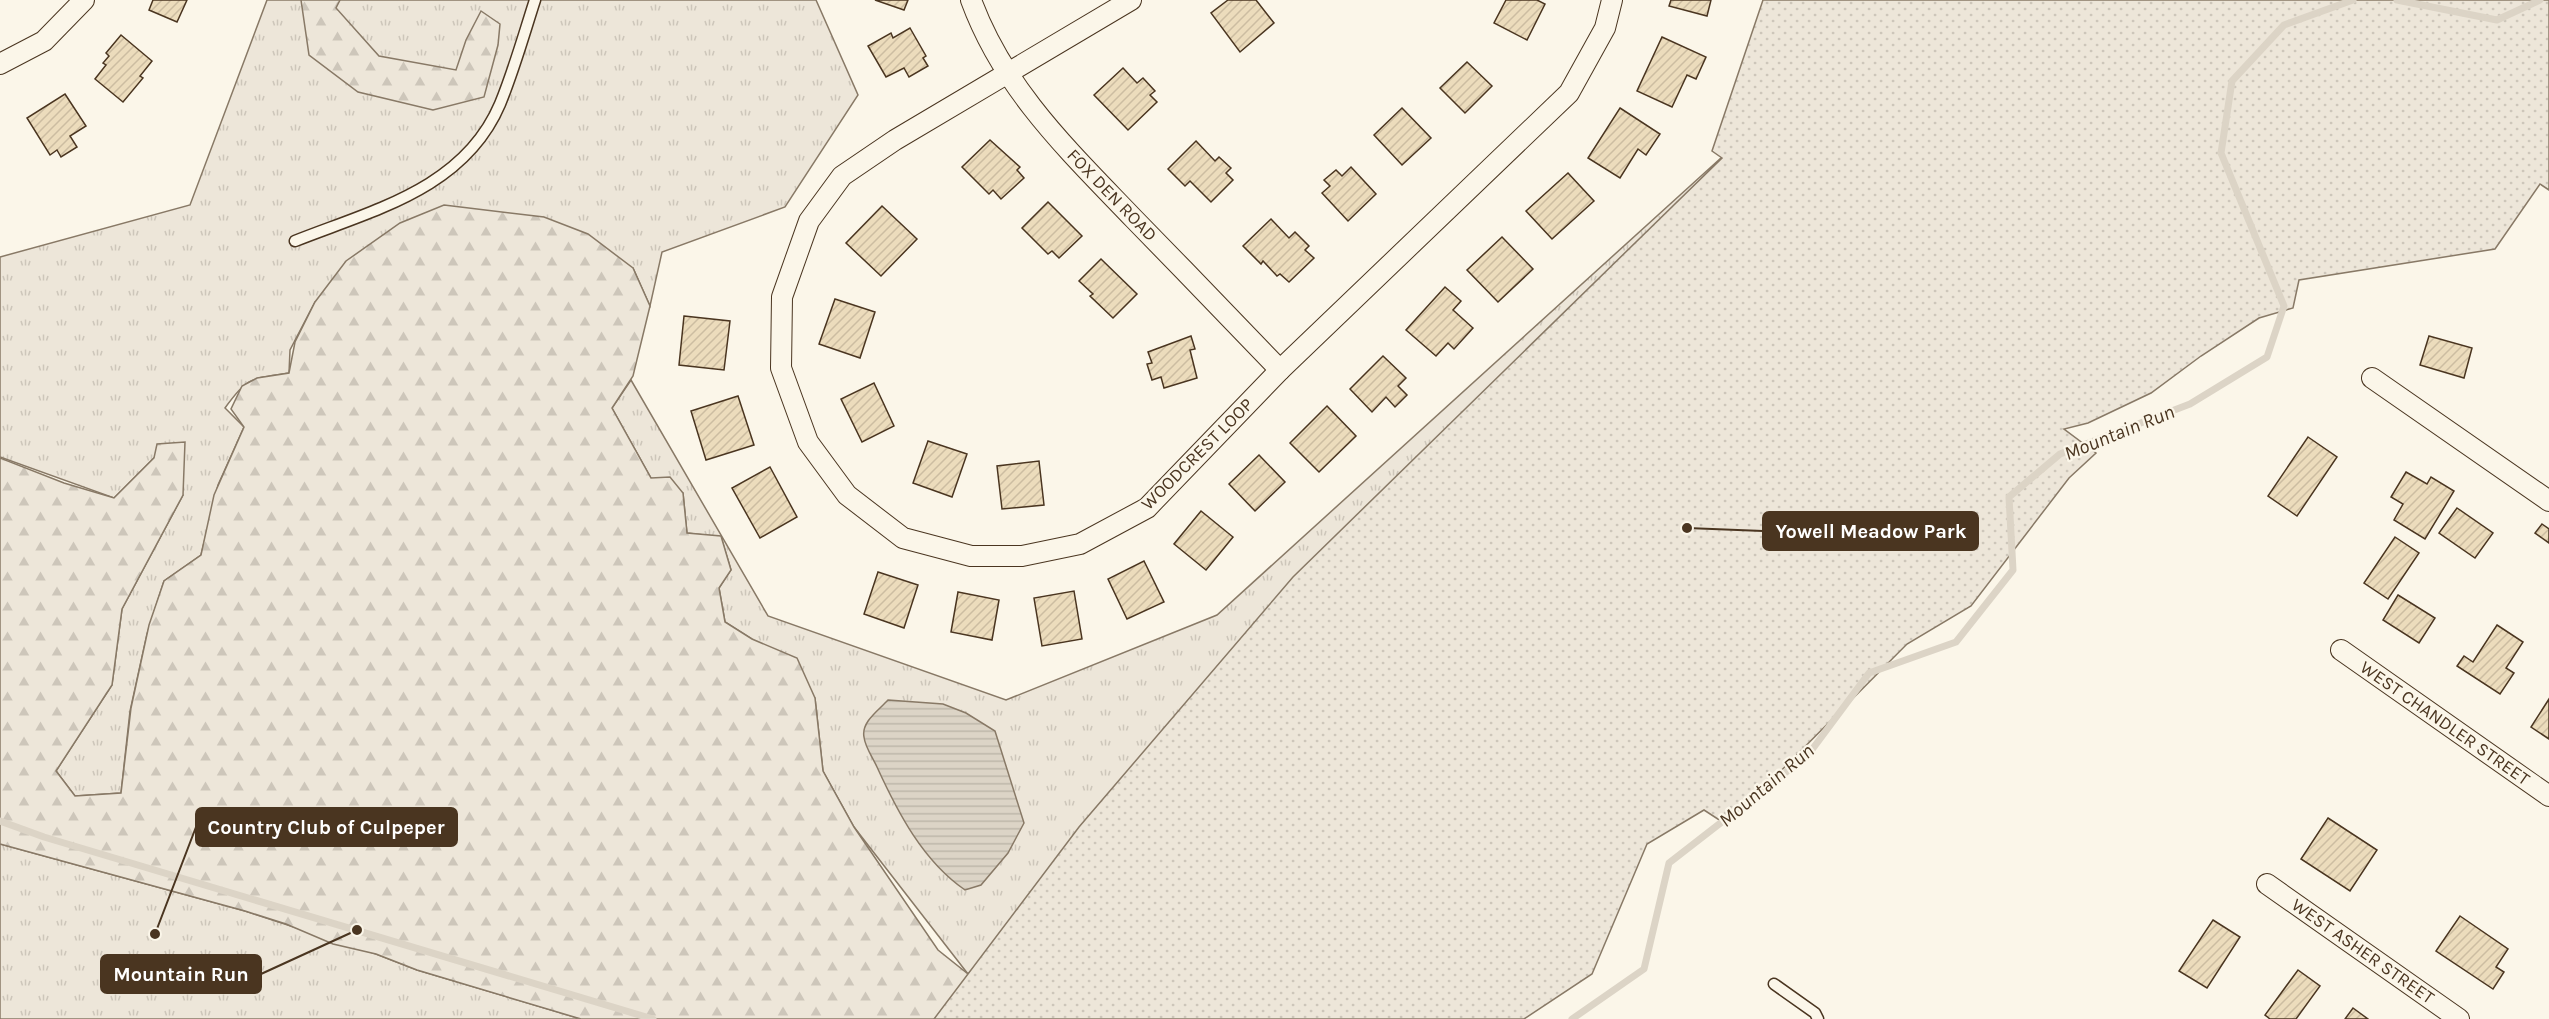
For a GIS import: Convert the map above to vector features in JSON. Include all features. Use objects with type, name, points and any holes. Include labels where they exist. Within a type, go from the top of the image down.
[{"type":"street","points":[[0,64],[44,41],[84,0]]},
{"type":"street","name":"FOX DEN ROAD","points":[[971,0],[981,28],[1008,74],[1047,128],[1281,370]]},
{"type":"street","name":"WOODCREST LOOP","points":[[1131,0],[895,140],[842,176],[809,221],[783,297],[781,368],[808,442],[847,495],[903,538],[971,556],[1022,556],[1080,544],[1147,508],[1281,370],[1569,93],[1605,28],[1612,0]]},
{"type":"street","points":[[2372,378],[2549,501]]},
{"type":"street","name":"WEST CHANDLER STREET","points":[[2341,650],[2549,796]]},
{"type":"street","name":"WEST ASHER STREET","points":[[2267,884],[2459,1019]]},
{"type":"lane","points":[[295,241],[382,207],[419,190],[454,168],[485,131],[500,104],[535,0]]},
{"type":"lane","points":[[1774,984],[1815,1013],[1818,1019]]},
{"type":"green space","points":[[267,0],[816,0],[858,95],[785,207],[662,252],[650,306],[633,268],[315,302],[290,350],[289,373],[258,378],[245,384],[225,408],[244,427],[218,485],[201,555],[164,581],[147,634],[130,711],[121,793],[75,796],[56,771],[112,685],[122,609],[183,495],[154,458],[114,498],[0,457],[0,257],[190,205]]},
{"type":"green space","points":[[301,0],[340,0],[336,8],[379,56],[456,70],[466,40],[481,11],[500,24],[498,45],[484,97],[433,110],[358,92],[309,55]]},
{"type":"green space","points":[[1763,0],[2549,0],[2549,190],[2540,184],[2495,249],[2299,280],[2293,308],[2259,318],[2201,356],[2151,393],[2088,423],[2064,429],[2096,453],[2069,478],[1971,606],[1907,644],[1727,825],[1704,810],[1647,844],[1592,974],[1524,1019],[934,1019],[1079,827],[1293,577],[1722,158],[1712,151]]},
{"type":"green space","points":[[1722,157],[968,974],[854,827],[823,771],[815,698],[752,639],[725,622],[719,588],[731,570],[721,537],[687,533],[683,493],[651,478],[612,408],[631,380],[768,616],[1006,700],[1217,615]]},
{"type":"green space","points":[[444,205],[544,217],[588,234],[633,268],[650,306],[633,376],[612,408],[651,478],[670,477],[683,493],[687,533],[721,536],[731,570],[719,588],[725,622],[752,639],[797,658],[815,698],[823,771],[854,827],[938,950],[968,974],[946,1019],[581,1019],[417,970],[376,954],[333,944],[286,924],[245,911],[0,844],[0,458],[64,483],[114,498],[154,458],[157,444],[185,442],[183,495],[122,609],[112,685],[56,771],[75,796],[121,793],[131,708],[149,625],[164,581],[201,555],[214,495],[244,427],[231,409],[242,386],[257,378],[289,373],[295,342],[315,302],[346,261],[400,223]]},
{"type":"green space","points":[[0,844],[245,911],[376,954],[417,970],[581,1019],[0,1019]]},
{"type":"shaded area","points":[[888,700],[943,704],[966,713],[995,731],[1024,823],[1008,853],[981,885],[965,890],[936,865],[913,835],[867,749],[864,737],[865,726]]},
{"type":"building","points":[[153,0],[187,0],[177,22],[149,10]]},
{"type":"building","points":[[875,0],[908,0],[904,10]]},
{"type":"building","points":[[1228,0],[1256,0],[1274,23],[1240,52],[1211,13]]},
{"type":"building","points":[[1506,0],[1537,0],[1545,4],[1527,40],[1494,23]]},
{"type":"building","points":[[1671,0],[1711,0],[1707,16],[1669,6]]},
{"type":"building","points":[[910,28],[926,56],[923,58],[928,66],[909,77],[904,68],[886,77],[868,46],[891,33],[893,38]]},
{"type":"building","points":[[121,35],[152,61],[140,76],[143,78],[123,102],[95,79],[106,65],[103,63],[109,56],[106,53]]},
{"type":"building","points":[[1662,37],[1706,57],[1696,79],[1687,75],[1672,107],[1637,91]]},
{"type":"building","points":[[1467,62],[1492,86],[1465,113],[1440,88]]},
{"type":"building","points":[[1123,68],[1137,83],[1143,78],[1155,91],[1150,95],[1157,102],[1128,130],[1094,95]]},
{"type":"building","points":[[65,94],[86,126],[70,136],[77,147],[61,157],[57,150],[50,155],[27,118]]},
{"type":"building","points":[[1402,108],[1431,138],[1402,165],[1374,135]]},
{"type":"building","points":[[1620,108],[1660,134],[1646,155],[1638,149],[1620,178],[1588,158]]},
{"type":"building","points":[[990,140],[1020,167],[1017,170],[1024,178],[1001,199],[993,190],[989,194],[962,167]]},
{"type":"building","points":[[1196,141],[1215,161],[1219,157],[1231,168],[1226,173],[1233,180],[1211,202],[1190,181],[1185,186],[1168,169]]},
{"type":"building","points":[[1351,167],[1376,194],[1348,221],[1322,193],[1330,186],[1324,180],[1336,170],[1342,176]]},
{"type":"building","points":[[1568,173],[1594,201],[1552,239],[1526,211]]},
{"type":"building","points":[[1048,202],[1082,236],[1059,258],[1052,251],[1048,254],[1022,228]]},
{"type":"building","points":[[882,206],[917,239],[881,276],[846,243]]},
{"type":"building","points":[[1271,219],[1289,238],[1295,232],[1309,246],[1305,250],[1314,258],[1289,282],[1280,274],[1277,276],[1263,261],[1261,264],[1243,246]]},
{"type":"building","points":[[1502,237],[1533,269],[1498,302],[1467,270]]},
{"type":"building","points":[[1101,259],[1137,294],[1113,318],[1090,296],[1093,294],[1079,281]]},
{"type":"building","points":[[1445,287],[1461,301],[1453,310],[1473,328],[1454,349],[1448,343],[1436,356],[1406,330]]},
{"type":"building","points":[[835,299],[875,312],[860,358],[819,344]]},
{"type":"building","points":[[684,316],[730,321],[724,370],[679,365]]},
{"type":"building","points":[[1191,336],[1195,349],[1190,350],[1197,378],[1164,388],[1161,377],[1152,380],[1147,364],[1152,363],[1148,352]]},
{"type":"building","points":[[2429,336],[2472,348],[2464,378],[2420,365]]},
{"type":"building","points":[[1383,356],[1406,378],[1398,386],[1407,395],[1395,407],[1386,397],[1372,412],[1350,389]]},
{"type":"building","points":[[874,383],[894,426],[862,442],[841,399]]},
{"type":"building","points":[[738,396],[754,445],[706,460],[691,411]]},
{"type":"building","points":[[1327,406],[1356,436],[1319,472],[1290,443]]},
{"type":"building","points":[[2308,437],[2337,457],[2297,516],[2268,496]]},
{"type":"building","points":[[928,441],[967,454],[952,497],[913,483]]},
{"type":"building","points":[[1259,455],[1285,482],[1255,511],[1229,484]]},
{"type":"building","points":[[1039,461],[1044,505],[1002,509],[997,466]]},
{"type":"building","points":[[770,467],[797,517],[760,538],[732,488]]},
{"type":"building","points":[[2406,472],[2427,484],[2431,477],[2454,491],[2425,539],[2394,520],[2403,504],[2391,497]]},
{"type":"building","points":[[2457,508],[2493,533],[2475,558],[2439,533]]},
{"type":"building","points":[[1201,511],[1233,537],[1206,570],[1174,544]]},
{"type":"building","points":[[2542,524],[2549,529],[2549,543],[2535,533]]},
{"type":"building","points":[[2395,537],[2419,553],[2388,599],[2364,583]]},
{"type":"building","points":[[1144,561],[1164,602],[1127,619],[1108,579]]},
{"type":"building","points":[[878,572],[918,585],[904,628],[864,614]]},
{"type":"building","points":[[1074,591],[1082,639],[1042,646],[1034,598]]},
{"type":"building","points":[[958,592],[999,600],[992,640],[951,632]]},
{"type":"building","points":[[2398,595],[2435,618],[2419,643],[2383,620]]},
{"type":"building","points":[[2497,625],[2523,642],[2506,668],[2514,673],[2500,694],[2457,666],[2464,656],[2473,662]]},
{"type":"building","points":[[2549,699],[2549,739],[2531,727]]},
{"type":"building","points":[[2328,818],[2377,850],[2350,891],[2301,859]]},
{"type":"building","points":[[2460,916],[2508,949],[2496,967],[2504,972],[2493,989],[2436,951]]},
{"type":"building","points":[[2213,920],[2240,937],[2207,988],[2179,971]]},
{"type":"building","points":[[2298,970],[2320,986],[2296,1019],[2270,1019],[2265,1015]]},
{"type":"building","points":[[2353,1008],[2368,1019],[2345,1019]]},
{"type":"waterway","name":"Mountain Run","points":[[1572,1019],[1644,969],[1669,863],[1808,755],[1869,673],[1956,642],[2013,570],[2009,497],[2060,454],[2190,404],[2267,357],[2284,306],[2221,153],[2232,81],[2284,25],[2353,0]]},
{"type":"waterway","name":"Mountain Run","points":[[2397,0],[2497,20],[2540,0]]},
{"type":"waterway","name":"Mountain Run","points":[[0,821],[44,837],[653,1019]]},
{"type":"place","name":"Yowell Meadow Park","points":[[1687,528]]},
{"type":"place","name":"Mountain Run","points":[[357,930]]},
{"type":"place","name":"Country Club of Culpeper","points":[[155,934]]}]
